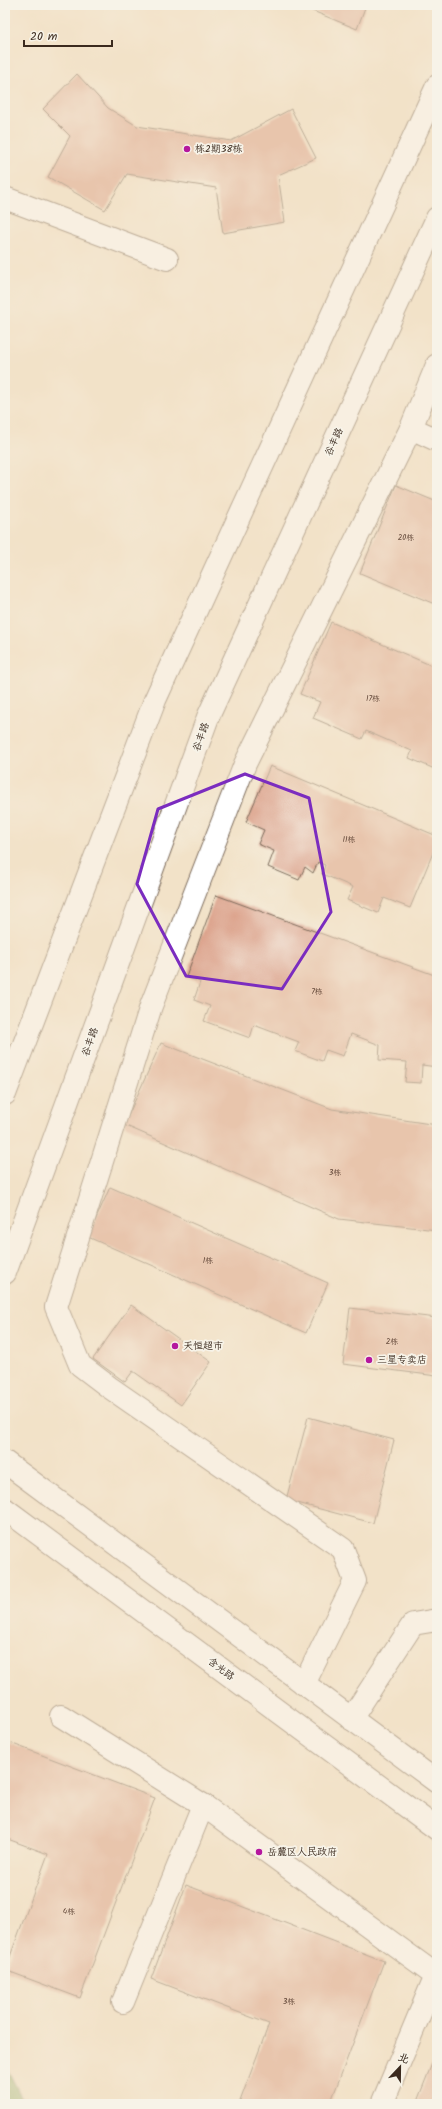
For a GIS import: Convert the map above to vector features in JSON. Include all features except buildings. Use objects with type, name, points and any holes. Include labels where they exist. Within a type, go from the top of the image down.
[{"type":"street","points":[[5,1094],[155,700],[437,86]]},
{"type":"street","points":[[5,198],[167,259]]},
{"type":"street","name":"谷丰路","points":[[5,1273],[208,717],[437,218]]},
{"type":"street","points":[[304,1684],[355,1580],[343,1549],[109,1387],[80,1365],[56,1307],[151,1006],[245,764],[411,428],[437,365]]},
{"type":"street","points":[[411,428],[437,440]]},
{"type":"street","points":[[5,1462],[437,1782]]},
{"type":"street","name":"含光路","points":[[5,1509],[437,1829]]},
{"type":"street","points":[[351,1719],[413,1624],[437,1620]]},
{"type":"street","points":[[61,1716],[203,1805],[436,1975],[382,2104]]},
{"type":"street","points":[[123,2002],[203,1805]]},
{"type":"highlighted area","points":[[245,774],[309,798],[331,912],[282,989],[186,976],[137,884],[158,809]]},
{"type":"green space","points":[[5,2065],[25,2104],[5,2104]]},
{"type":"place","name":"栋2期38栋","points":[[187,149]]},
{"type":"place","name":"天恒超市","points":[[175,1346]]},
{"type":"place","name":"三星专卖店","points":[[369,1360]]},
{"type":"place","name":"岳麓区人民政府","points":[[259,1852]]}]
